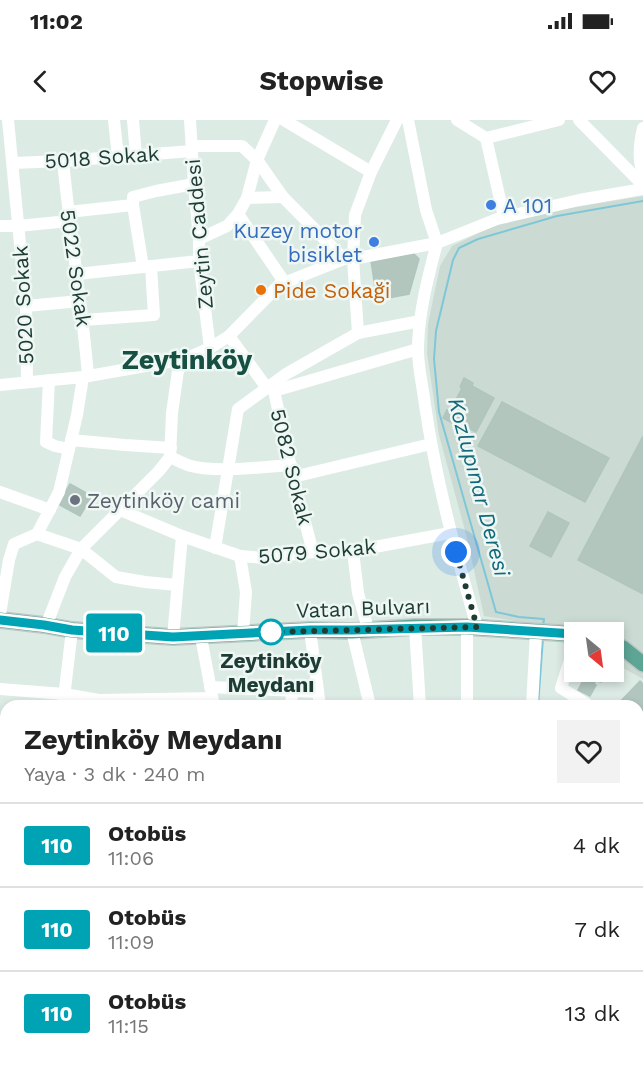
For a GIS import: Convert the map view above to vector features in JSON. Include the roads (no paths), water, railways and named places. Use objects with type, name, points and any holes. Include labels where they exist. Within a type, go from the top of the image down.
[{"type":"main road","name":"Vatan Bulvarı","points":[[0,620],[72,630],[173,637],[415,627],[472,627],[564,634]]},
{"type":"main road","points":[[624,649],[643,664]]},
{"type":"street","name":"5020 Sokak","points":[[8,120],[26,306],[27,382]]},
{"type":"street","points":[[114,120],[118,157]]},
{"type":"street","points":[[133,120],[136,156]]},
{"type":"street","name":"Zeytin Caddesi","points":[[190,120],[199,261],[210,348]]},
{"type":"street","points":[[199,239],[227,226],[238,214],[247,198],[257,159],[275,120]]},
{"type":"street","points":[[284,120],[371,172]]},
{"type":"street","points":[[358,333],[348,259],[355,215],[371,172],[397,120]]},
{"type":"street","points":[[408,120],[426,210],[437,243],[420,321],[418,349],[431,444],[472,627],[467,700]]},
{"type":"street","points":[[457,120],[486,138],[504,217]]},
{"type":"street","points":[[486,138],[560,120]]},
{"type":"street","points":[[579,120],[643,187]]},
{"type":"street","points":[[643,128],[640,139],[640,166],[643,172]]},
{"type":"street","name":"5018 Sokak","points":[[13,163],[136,156],[192,148],[242,146],[257,159]]},
{"type":"street","points":[[257,159],[283,197],[348,259]]},
{"type":"street","name":"5022 Sokak","points":[[37,534],[59,492],[86,376],[81,301],[68,216],[63,161]]},
{"type":"street","points":[[83,320],[154,315],[133,197],[156,190],[194,184]]},
{"type":"street","points":[[0,385],[86,376],[185,359],[210,348],[229,336],[279,285],[348,259],[437,243],[504,217],[643,187]]},
{"type":"street","points":[[247,198],[283,197]]},
{"type":"street","points":[[0,226],[18,226],[133,205]]},
{"type":"street","points":[[238,214],[285,283]]},
{"type":"street","points":[[77,274],[199,261]]},
{"type":"street","points":[[26,306],[81,301]]},
{"type":"street","points":[[215,548],[238,409],[358,333],[420,321]]},
{"type":"street","points":[[229,336],[272,387]]},
{"type":"street","points":[[272,387],[418,349]]},
{"type":"street","points":[[46,626],[65,577],[81,549],[159,471],[170,452],[172,413],[178,371],[185,359]]},
{"type":"street","points":[[49,380],[46,442],[55,446],[107,444],[170,452],[189,466],[202,468],[292,471],[431,444]]},
{"type":"street","name":"5082 Sokak","points":[[272,387],[313,552]]},
{"type":"street","points":[[0,492],[50,510]]},
{"type":"street","name":"5079 Sokak","points":[[120,510],[215,548],[240,556],[264,558],[313,552],[353,551],[450,533]]},
{"type":"street","points":[[0,614],[14,544],[37,534],[81,549],[116,577],[177,585]]},
{"type":"street","points":[[173,637],[182,536]]},
{"type":"street","points":[[353,551],[369,700]]},
{"type":"street","points":[[240,556],[246,592],[243,634]]},
{"type":"street","points":[[415,627],[420,700]]},
{"type":"street","points":[[64,700],[72,630]]},
{"type":"street","points":[[310,630],[319,700]]},
{"type":"street","points":[[533,700],[542,633]]},
{"type":"street","points":[[201,637],[212,697]]},
{"type":"street","points":[[564,679],[561,688],[580,700]]},
{"type":"street","points":[[0,689],[64,700],[99,700]]},
{"type":"street","points":[[170,700],[292,691],[318,692]]},
{"type":"street","points":[[291,700],[292,691]]},
{"type":"waterway","name":"Kozlupınar Deresi","points":[[543,626],[544,619],[496,612],[439,412],[434,359],[436,331],[453,260],[459,248],[478,239],[557,216],[643,201]]},
{"type":"waterway","name":"Kozlupınar Deresi","points":[[538,700],[543,638]]},
{"type":"place","name":"A 101","points":[[491,205]]},
{"type":"place","name":"Kuzey motor bisiklet","points":[[374,242]]},
{"type":"place","name":"Pide Sokaği","points":[[261,290]]},
{"type":"place","name":"Zeytinköy cami","points":[[75,500]]},
{"type":"place","name":"Zeytinköy Meydanı","points":[[271,632]]},
{"type":"district","name":"Zeytinköy","points":[[187,360]]}]
